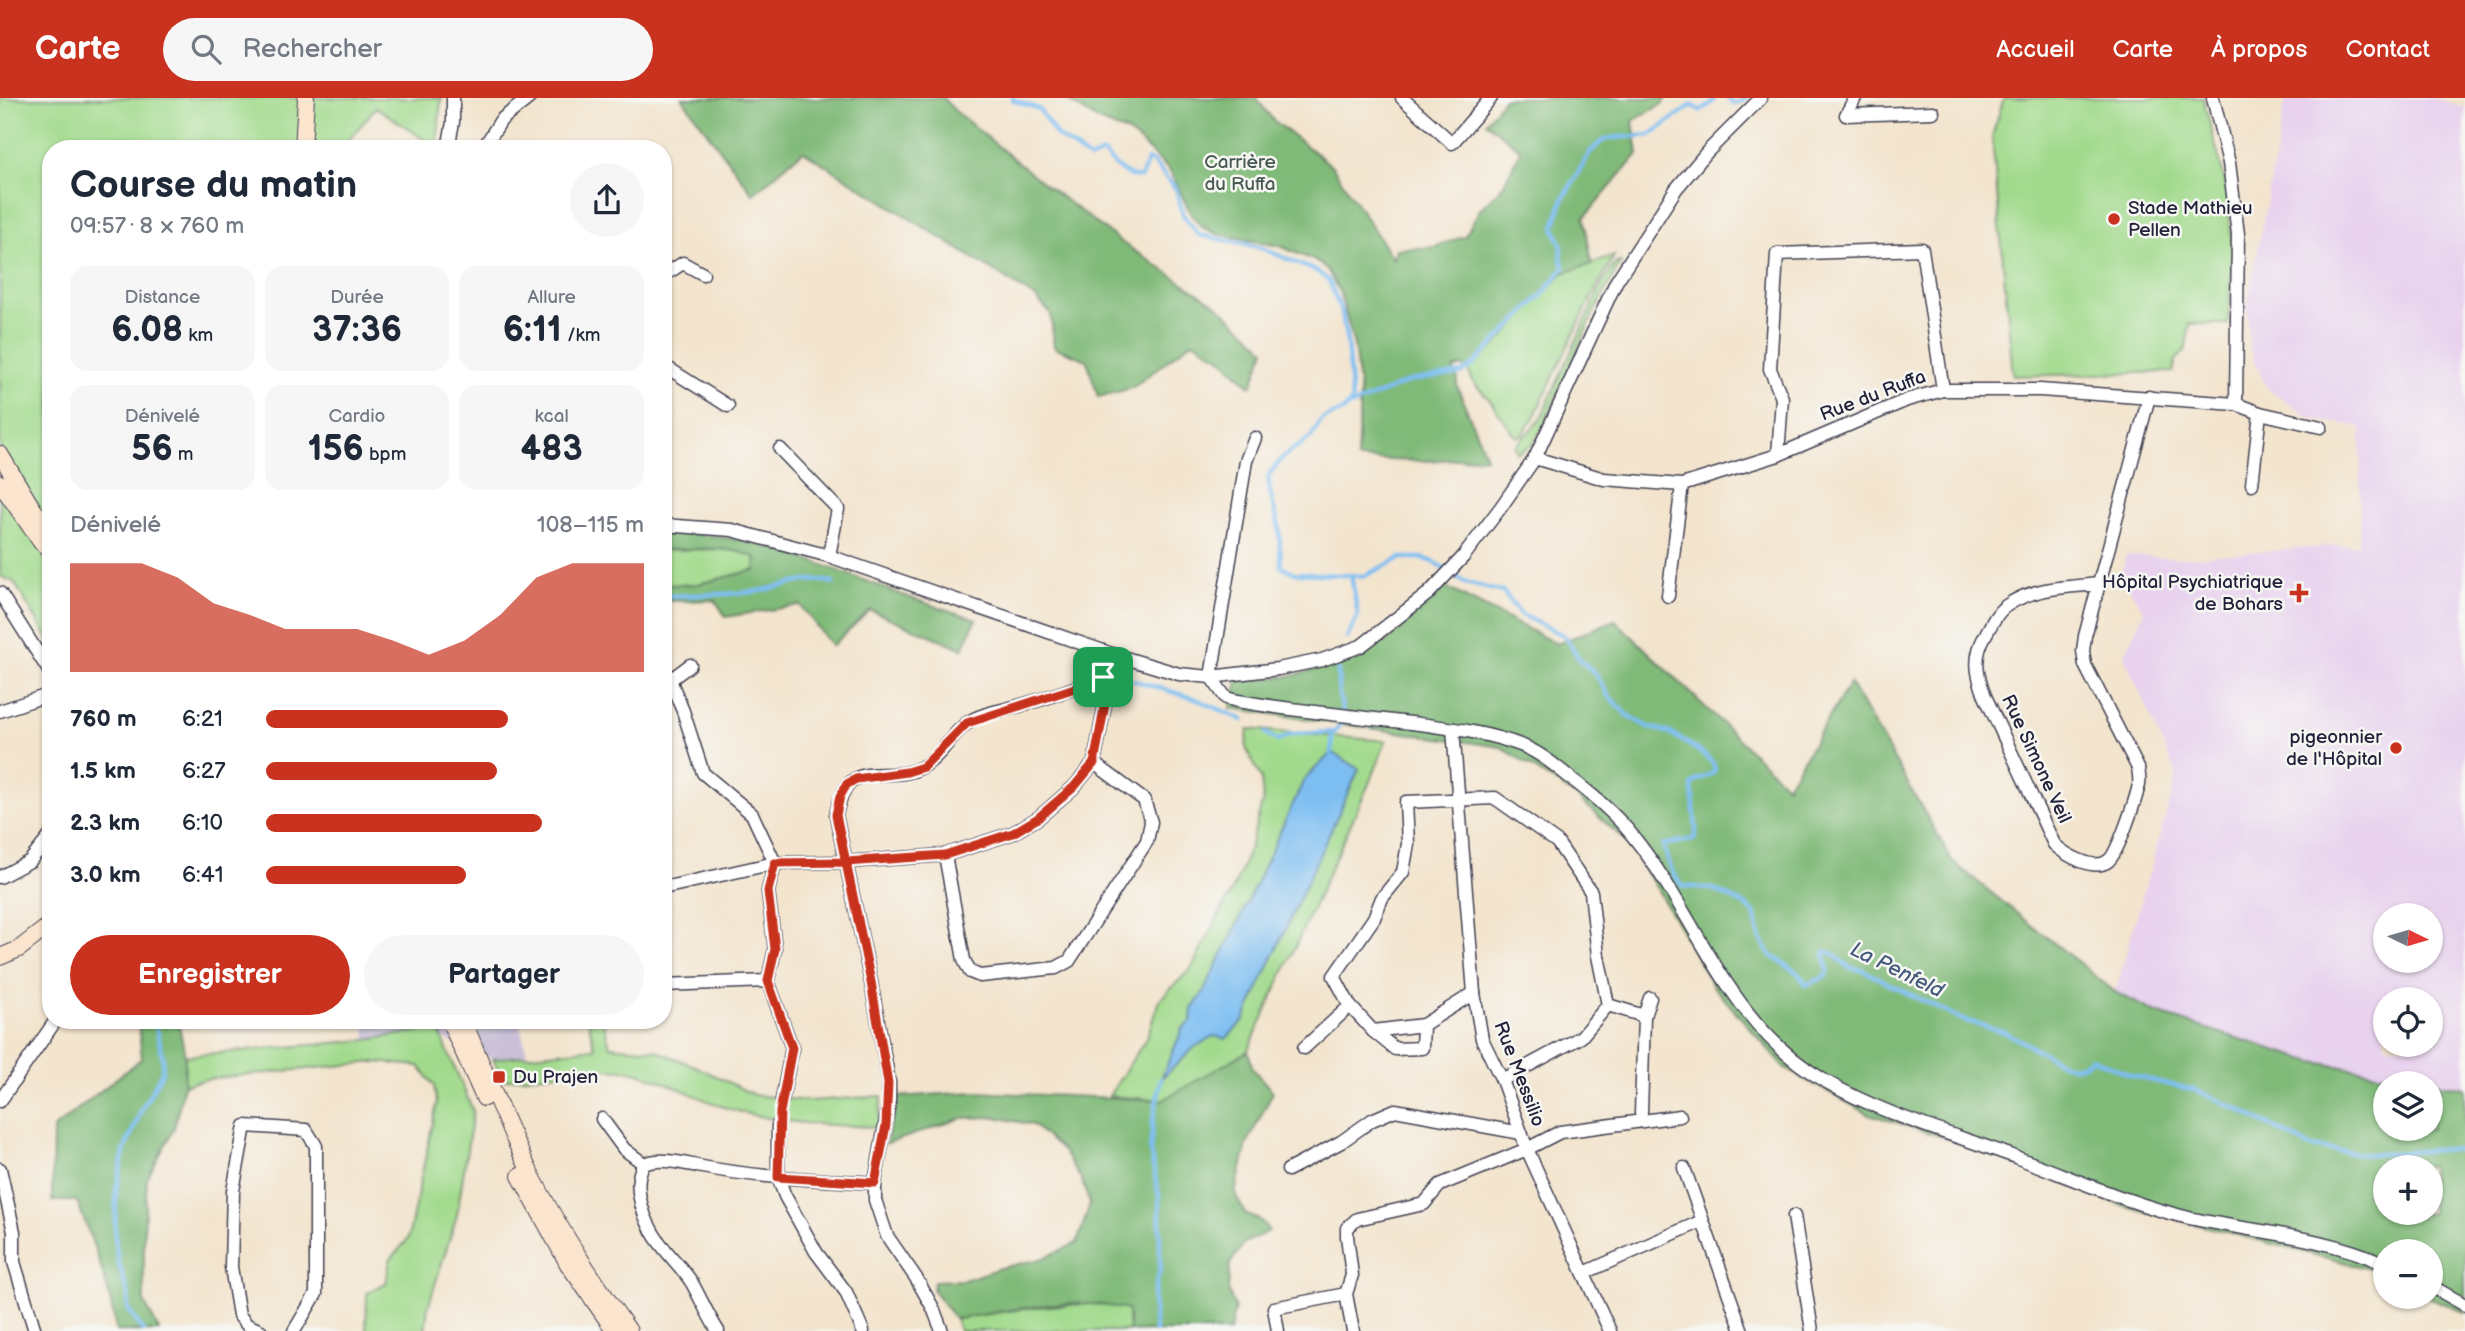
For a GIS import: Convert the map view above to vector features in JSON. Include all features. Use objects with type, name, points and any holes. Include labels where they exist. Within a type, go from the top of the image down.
[{"type":"main road","points":[[304,140],[306,98]]},
{"type":"main road","points":[[0,454],[22,493],[42,519]]},
{"type":"main road","points":[[0,483],[42,543]]},
{"type":"main road","points":[[0,957],[19,949],[42,931]]},
{"type":"main road","points":[[453,1029],[522,1182],[568,1264],[615,1331]]},
{"type":"main road","points":[[467,1029],[510,1131],[536,1183],[566,1237],[629,1331]]},
{"type":"street","points":[[450,140],[453,98]]},
{"type":"street","points":[[489,140],[501,120],[529,98]]},
{"type":"street","points":[[1404,100],[1452,144],[1491,98]]},
{"type":"street","points":[[672,526],[732,530],[829,556],[1112,654],[1179,674],[1211,677],[1278,669],[1322,660],[1362,646],[1429,593],[1463,557],[1502,507],[1535,458],[1616,282],[1676,189],[1707,152],[1761,98]]},
{"type":"street","points":[[1855,98],[1846,115],[1933,112]]},
{"type":"street","points":[[2213,98],[2229,163],[2238,234],[2236,404]]},
{"type":"street","points":[[1778,456],[1782,398],[1770,369],[1777,254],[1922,249],[1943,390]]},
{"type":"street","points":[[672,271],[683,264],[703,274]]},
{"type":"street","points":[[672,371],[728,406]]},
{"type":"street","name":"Rue du Ruffa","points":[[1535,458],[1604,479],[1682,485],[1778,456],[1907,400],[1943,390],[2040,390],[2236,404],[2260,413],[2321,427]]},
{"type":"street","points":[[2099,584],[2149,397]]},
{"type":"street","points":[[2252,484],[2260,413]]},
{"type":"street","points":[[1255,438],[1246,461],[1211,677],[1226,698],[1264,706],[1453,729],[1492,736],[1526,747],[1550,761],[1608,810],[1632,835],[1729,987],[1756,1024],[1784,1052],[1822,1080],[1879,1108],[2113,1196],[2188,1217],[2338,1248],[2373,1261]]},
{"type":"street","points":[[780,449],[838,509],[829,556]]},
{"type":"street","points":[[1668,596],[1682,485]]},
{"type":"street","name":"Rue Simone Veil","points":[[2099,584],[2085,636],[2085,665],[2138,768],[2139,782],[2118,846],[2109,861],[2099,864],[2079,860],[2062,852],[2054,844],[1985,696],[1977,674],[1976,657],[1994,619],[2008,604],[2048,591],[2099,584]]},
{"type":"street","points":[[0,593],[42,660]]},
{"type":"street","points":[[672,886],[775,863],[846,862],[945,855],[1013,833],[1038,818],[1074,787],[1094,763],[1106,699],[1103,677],[1112,654]]},
{"type":"street","points":[[672,676],[690,665]]},
{"type":"street","points":[[942,1331],[916,1278],[887,1236],[875,1200],[875,1183],[886,1125],[888,1083],[871,982],[836,815],[840,796],[847,784],[866,776],[907,772],[923,767],[967,723],[1103,677]]},
{"type":"street","points":[[672,685],[703,774],[752,814],[775,863],[768,891],[775,949],[768,981],[792,1048],[778,1125],[778,1177],[797,1220],[816,1252],[846,1292],[863,1331]]},
{"type":"street","points":[[0,710],[42,697]]},
{"type":"street","name":"Rue Messilio","points":[[1453,729],[1474,993],[1482,1039],[1502,1080],[1527,1149],[1610,1331]]},
{"type":"street","points":[[945,855],[964,960],[970,972],[980,976],[1014,974],[1056,968],[1069,961],[1147,841],[1151,822],[1144,800],[1094,763]]},
{"type":"street","points":[[1423,1025],[1422,1048],[1395,1049],[1373,1031],[1350,1006],[1334,976],[1374,918],[1382,898],[1403,872],[1408,844],[1406,802],[1495,798],[1557,842],[1591,892],[1598,956],[1608,1005]]},
{"type":"street","points":[[0,877],[30,861],[42,846]]},
{"type":"street","points":[[672,985],[768,981]]},
{"type":"street","points":[[1373,1031],[1423,1025],[1474,993]]},
{"type":"street","points":[[1641,1113],[1644,1016],[1650,998]]},
{"type":"street","points":[[1608,1005],[1644,1016]]},
{"type":"street","points":[[1502,1080],[1581,1037],[1608,1005]]},
{"type":"street","points":[[1304,1048],[1350,1006]]},
{"type":"street","points":[[0,1101],[50,1029]]},
{"type":"street","points":[[1288,1170],[1341,1142],[1372,1120],[1395,1110],[1521,1133]]},
{"type":"street","points":[[1353,1331],[1346,1294],[1352,1275],[1347,1236],[1348,1228],[1357,1219],[1424,1204],[1440,1185],[1527,1149],[1560,1132],[1680,1116]]},
{"type":"street","points":[[602,1119],[624,1149],[644,1164]]},
{"type":"street","points":[[261,1331],[247,1325],[240,1315],[231,1268],[233,1191],[245,1126],[306,1130],[316,1146],[316,1294],[294,1331]]},
{"type":"street","points":[[718,1331],[691,1282],[652,1231],[638,1190],[638,1176],[644,1164],[652,1161],[680,1162],[743,1175],[875,1183]]},
{"type":"street","points":[[1684,1168],[1742,1331]]},
{"type":"street","points":[[0,1169],[14,1232],[14,1262],[35,1331]]},
{"type":"street","points":[[1794,1216],[1812,1331]]},
{"type":"street","points":[[1584,1273],[1702,1221]]},
{"type":"street","points":[[2443,1293],[2465,1305]]},
{"type":"street","points":[[1278,1331],[1274,1308],[1346,1294]]},
{"type":"shaded area","name":"Hôpital Psychiatrique de Bohars","points":[[2286,98],[2429,98],[2465,107],[2465,1088],[2443,1084],[2443,1071],[2373,1072],[2314,1062],[2156,1013],[2115,992],[2177,776],[2124,656],[2144,611],[2121,575],[2126,555],[2179,558],[2359,544],[2361,427],[2311,419],[2266,387],[2250,350],[2247,307]]},
{"type":"shaded area","points":[[365,1029],[432,1029],[367,1040]]},
{"type":"shaded area","points":[[438,1029],[521,1029],[527,1054],[493,1059],[442,1038]]},
{"type":"green space","points":[[0,98],[441,98],[438,140],[425,140],[376,107],[348,140],[42,140],[42,629],[14,582],[0,576]]},
{"type":"green space","points":[[682,98],[943,98],[955,111],[1047,186],[1124,244],[1217,305],[1265,349],[1251,387],[1221,358],[1193,341],[1132,388],[1098,397],[1087,360],[1054,347],[1051,314],[1036,298],[803,151],[753,194]]},
{"type":"green space","name":"Carrière du Ruffa","points":[[1063,98],[1256,98],[1273,120],[1332,166],[1393,259],[1396,249],[1435,247],[1465,236],[1480,209],[1503,186],[1521,150],[1486,122],[1504,98],[1667,98],[1662,104],[1633,121],[1638,154],[1584,218],[1592,264],[1563,273],[1478,362],[1468,370],[1462,366],[1453,369],[1458,379],[1457,386],[1486,457],[1424,461],[1357,459],[1360,394],[1354,345],[1340,293],[1327,269],[1280,246],[1217,234],[1202,227],[1191,214],[1170,171],[1139,141],[1127,132],[1101,122]]},
{"type":"green space","name":"Stade Mathieu Pellen","points":[[2004,98],[2203,98],[2226,185],[2233,253],[2228,324],[2190,324],[2185,351],[2176,360],[2173,372],[2013,376],[1992,136]]},
{"type":"green space","points":[[1614,256],[1534,417],[1522,435],[1516,437],[1489,399],[1473,382],[1468,370],[1499,342],[1563,273]]},
{"type":"green space","points":[[1621,262],[1593,315],[1542,429],[1533,444],[1517,453],[1515,446],[1540,420],[1603,282],[1616,263]]},
{"type":"green space","points":[[672,533],[723,537],[776,549],[976,619],[963,649],[870,610],[832,646],[800,605],[726,617],[715,600],[672,601],[672,585],[698,584],[755,570],[756,558],[722,549],[672,550]]},
{"type":"green space","points":[[721,549],[744,552],[756,558],[755,570],[698,584],[672,585],[672,550]]},
{"type":"green space","points":[[1443,586],[1557,644],[1615,620],[1787,786],[1850,683],[1953,862],[2115,992],[2156,1013],[2314,1062],[2373,1072],[2373,1141],[2443,1141],[2443,1084],[2465,1088],[2465,1313],[2443,1303],[2443,1239],[2373,1239],[2373,1271],[2118,1204],[1947,1138],[1869,1114],[1786,1069],[1713,986],[1627,842],[1576,796],[1501,747],[1231,708],[1238,681],[1292,676],[1346,661],[1391,638]]},
{"type":"green space","points":[[1248,729],[1386,741],[1248,1051],[1163,1100],[1109,1096],[1147,1037],[1159,1000],[1191,969],[1235,885],[1249,850],[1263,800],[1261,778],[1246,748]]},
{"type":"green space","points":[[139,1029],[180,1029],[185,1056],[184,1085],[174,1128],[147,1179],[144,1301],[159,1331],[116,1331],[105,1282],[77,1201],[52,1201],[53,1129],[142,1058]]},
{"type":"green space","points":[[438,1029],[473,1111],[457,1215],[428,1307],[425,1331],[366,1331],[367,1293],[386,1283],[390,1260],[408,1239],[437,1103],[434,1086],[419,1066],[375,1062],[207,1079],[184,1085],[185,1056],[367,1040]]},
{"type":"green space","points":[[590,1029],[605,1029],[610,1046],[655,1050],[754,1095],[808,1101],[882,1096],[878,1127],[803,1123],[748,1114],[717,1105],[630,1071],[585,1070],[503,1080],[493,1059],[595,1048]]},
{"type":"green space","points":[[1248,1051],[1253,1069],[1273,1092],[1247,1144],[1235,1193],[1245,1214],[1260,1220],[1269,1231],[1244,1243],[1230,1264],[1228,1290],[1235,1307],[1230,1331],[1129,1331],[1128,1310],[1085,1304],[1041,1305],[955,1319],[933,1290],[934,1281],[964,1280],[1000,1268],[1041,1259],[1077,1243],[1090,1204],[1081,1179],[1063,1151],[1033,1125],[996,1117],[962,1118],[886,1144],[897,1097],[975,1092],[1163,1100]]},
{"type":"green space","points":[[1104,1303],[1128,1310],[1129,1331],[960,1331],[955,1319],[1037,1307]]},
{"type":"water","points":[[1332,752],[1359,769],[1244,1020],[1226,1039],[1214,1036],[1195,1047],[1161,1079],[1183,1028],[1191,1022],[1192,1009],[1202,995],[1232,935],[1304,780]]},
{"type":"waterway","name":"La Penfeld","points":[[1013,98],[1039,109],[1056,135],[1090,159],[1103,153],[1120,170],[1135,177],[1141,177],[1148,160],[1153,162],[1176,189],[1183,215],[1199,235],[1259,247],[1318,272],[1329,281],[1342,314],[1352,401],[1343,411],[1322,419],[1311,437],[1283,457],[1268,476],[1279,527],[1281,566],[1295,573],[1364,576],[1401,558],[1421,558],[1434,562],[1466,583],[1503,592],[1520,614],[1565,636],[1580,660],[1596,674],[1608,695],[1627,715],[1648,727],[1668,732],[1712,762],[1715,769],[1713,773],[1692,785],[1696,830],[1694,839],[1663,845],[1673,874],[1683,886],[1713,889],[1745,905],[1754,913],[1760,937],[1769,954],[1796,971],[1807,985],[1824,977],[1828,971],[1826,951],[1834,954],[1850,968],[1863,970],[1963,1020],[2005,1032],[2061,1063],[2072,1067],[2082,1065],[2092,1058],[2133,1076],[2198,1091],[2311,1147],[2369,1155],[2451,1149],[2465,1151]]},
{"type":"waterway","points":[[1348,407],[1410,381],[1462,373],[1473,365],[1540,297],[1564,268],[1562,248],[1554,227],[1563,199],[1590,152],[1602,141],[1610,138],[1650,135],[1692,105],[1700,111],[1715,98]]},
{"type":"waterway","points":[[1727,98],[1733,104],[1745,98]]},
{"type":"waterway","points":[[1347,638],[1358,615],[1351,575]]},
{"type":"waterway","points":[[672,596],[751,592],[814,580],[833,583]]},
{"type":"waterway","points":[[1266,733],[1278,741],[1291,734],[1335,732],[1343,713],[1338,670]]},
{"type":"waterway","points":[[1133,680],[1196,699],[1243,720]]},
{"type":"waterway","points":[[1332,734],[1332,752]]},
{"type":"waterway","points":[[143,1331],[128,1309],[128,1294],[118,1261],[115,1238],[116,1191],[124,1151],[162,1072],[163,1059],[157,1029]]},
{"type":"waterway","points":[[1155,1331],[1153,1296],[1160,1270],[1160,1227],[1159,1196],[1150,1151],[1161,1079]]},
{"type":"place","name":"Stade Mathieu Pellen","points":[[2114,219]]},
{"type":"place","name":"Hôpital Psychiatrique de Bohars","points":[[2299,593]]},
{"type":"place","name":"pigeonnier de l'Hôpital","points":[[2396,748]]},
{"type":"place","name":"Du Prajen","points":[[499,1077]]},
{"type":"route","points":[[1103,677],[967,723],[923,767],[907,772],[866,776],[847,784],[840,796],[836,815],[846,862],[871,982],[888,1083],[886,1125],[875,1183],[778,1177],[778,1125],[792,1048],[768,981],[775,949],[768,891],[775,863],[846,862],[945,855],[1013,833],[1038,818],[1074,787],[1094,763],[1106,699],[1103,677]]}]
